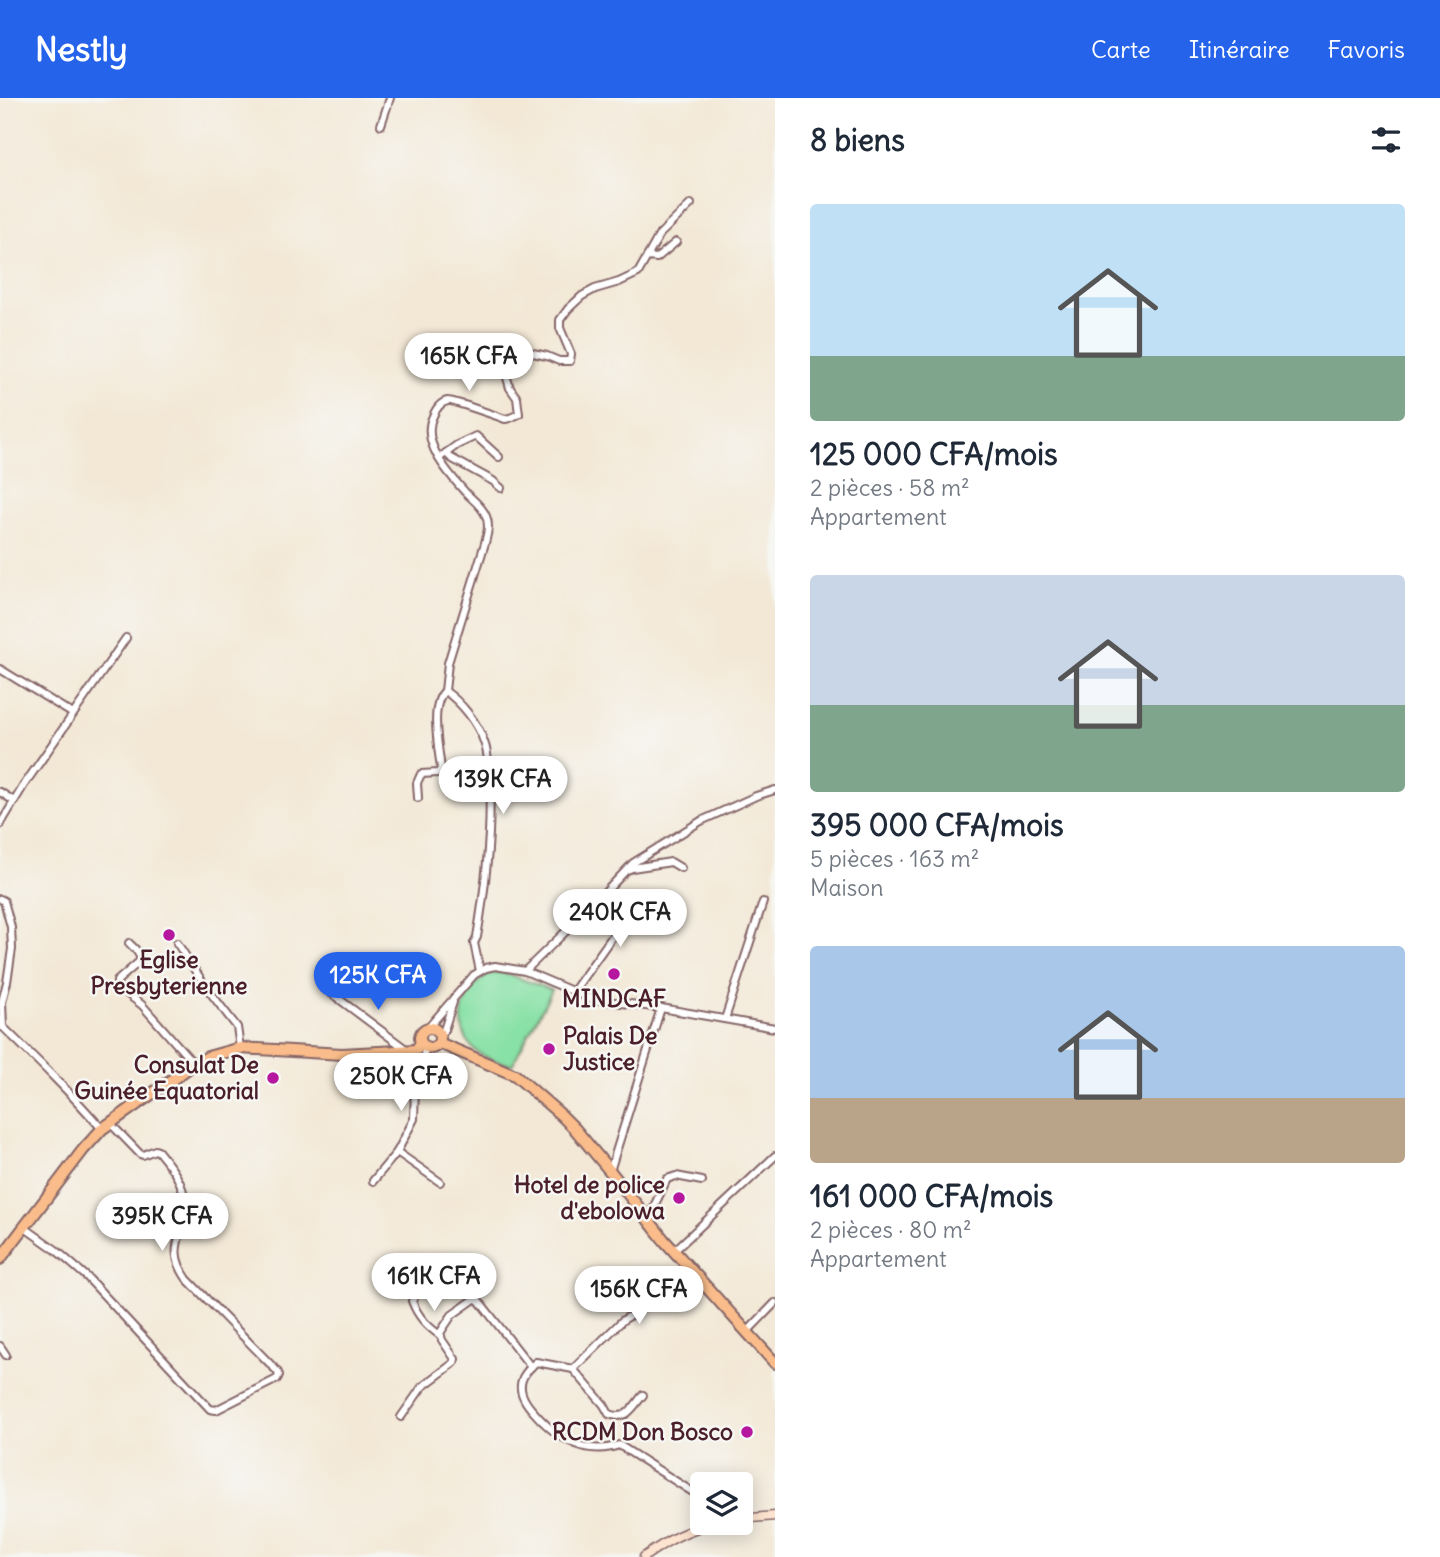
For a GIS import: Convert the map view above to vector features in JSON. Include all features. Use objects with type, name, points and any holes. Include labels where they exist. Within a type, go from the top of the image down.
[{"type":"highway","points":[[424,1045],[421,1035],[427,1029],[437,1032],[439,1041]]},
{"type":"highway","points":[[424,1045],[433,1048],[439,1041]]},
{"type":"highway","points":[[439,1041],[515,1075],[575,1129],[674,1251],[775,1363]]},
{"type":"highway","points":[[0,1259],[83,1150],[106,1126],[194,1064],[240,1048],[342,1055],[408,1051],[424,1045]]},
{"type":"main road","points":[[753,1518],[775,1516]]},
{"type":"main road","points":[[644,1557],[665,1541],[690,1530]]},
{"type":"street","points":[[382,125],[390,98]]},
{"type":"street","points":[[418,799],[417,783],[421,774],[438,773],[441,769],[435,719],[440,695],[445,691],[448,663],[488,528],[487,518],[480,506],[463,490],[439,458],[431,440],[430,422],[438,407],[447,401],[455,401],[505,419],[519,414],[517,398],[510,388],[505,371],[508,360],[528,352],[570,361],[571,354],[560,328],[560,320],[568,309],[582,296],[595,289],[638,273],[660,234],[691,204]]},
{"type":"street","points":[[647,257],[657,258],[676,242]]},
{"type":"street","points":[[439,458],[476,436],[499,457]]},
{"type":"street","points":[[446,453],[501,488]]},
{"type":"street","points":[[0,825],[126,638]]},
{"type":"street","points":[[0,669],[73,714]]},
{"type":"street","points":[[445,691],[457,700],[476,725],[486,748],[490,799],[488,861],[474,943],[480,971]]},
{"type":"street","points":[[525,971],[633,863],[701,821],[755,796],[775,790]]},
{"type":"street","points":[[0,792],[14,802]]},
{"type":"street","points":[[620,875],[632,868],[671,862],[681,868]]},
{"type":"street","points":[[573,992],[641,896],[652,894],[665,900]]},
{"type":"street","points":[[0,899],[4,901],[11,927],[10,961],[2,1002],[2,1026],[84,1109],[140,1154],[158,1151],[176,1172],[185,1204],[176,1249],[179,1267],[187,1279],[278,1371],[277,1379],[216,1410],[210,1409],[87,1277],[25,1228]]},
{"type":"street","points":[[725,1019],[763,902]]},
{"type":"street","points":[[129,943],[139,954],[140,961],[117,981],[117,986],[142,1005],[194,1064]]},
{"type":"street","points":[[177,943],[237,1027],[240,1048]]},
{"type":"street","points":[[427,1029],[480,971],[495,965],[525,971],[592,999],[775,1028]]},
{"type":"street","points":[[331,993],[408,1051]]},
{"type":"street","points":[[439,1041],[453,1000]]},
{"type":"street","points":[[610,1171],[661,1008]]},
{"type":"street","points":[[373,1181],[397,1152],[414,1119],[415,1087],[424,1045]]},
{"type":"street","points":[[397,1152],[440,1182]]},
{"type":"street","points":[[674,1251],[775,1156]]},
{"type":"street","points":[[648,1219],[667,1179],[677,1176],[702,1181]]},
{"type":"street","points":[[573,1368],[624,1320],[670,1287],[688,1267]]},
{"type":"street","points":[[401,1417],[422,1387],[454,1363],[455,1359],[441,1336],[427,1326],[416,1311],[412,1301],[417,1292]]},
{"type":"street","points":[[441,1336],[440,1333],[452,1315],[476,1298],[530,1367]]},
{"type":"street","points":[[746,1333],[775,1303]]},
{"type":"street","points":[[0,1346],[6,1355]]},
{"type":"street","points":[[643,1395],[619,1418],[609,1414],[573,1368],[546,1362],[536,1362],[530,1367],[522,1380],[521,1391],[525,1402],[545,1425],[571,1443],[593,1449],[619,1445],[690,1490]]},
{"type":"green space","points":[[496,972],[552,990],[512,1065],[480,1054],[468,1041],[463,1030],[462,1018],[468,995],[475,985]]},
{"type":"place","name":"Eglise Presbyterienne","points":[[169,935]]},
{"type":"place","name":"MINDCAF","points":[[614,974]]},
{"type":"place","name":"Palais De Justice","points":[[549,1049]]},
{"type":"place","name":"Consulat De Guinée Equatorial","points":[[273,1078]]},
{"type":"place","name":"Hotel de police d'ebolowa","points":[[679,1198]]},
{"type":"place","name":"RCDM Don Bosco","points":[[747,1432]]}]
